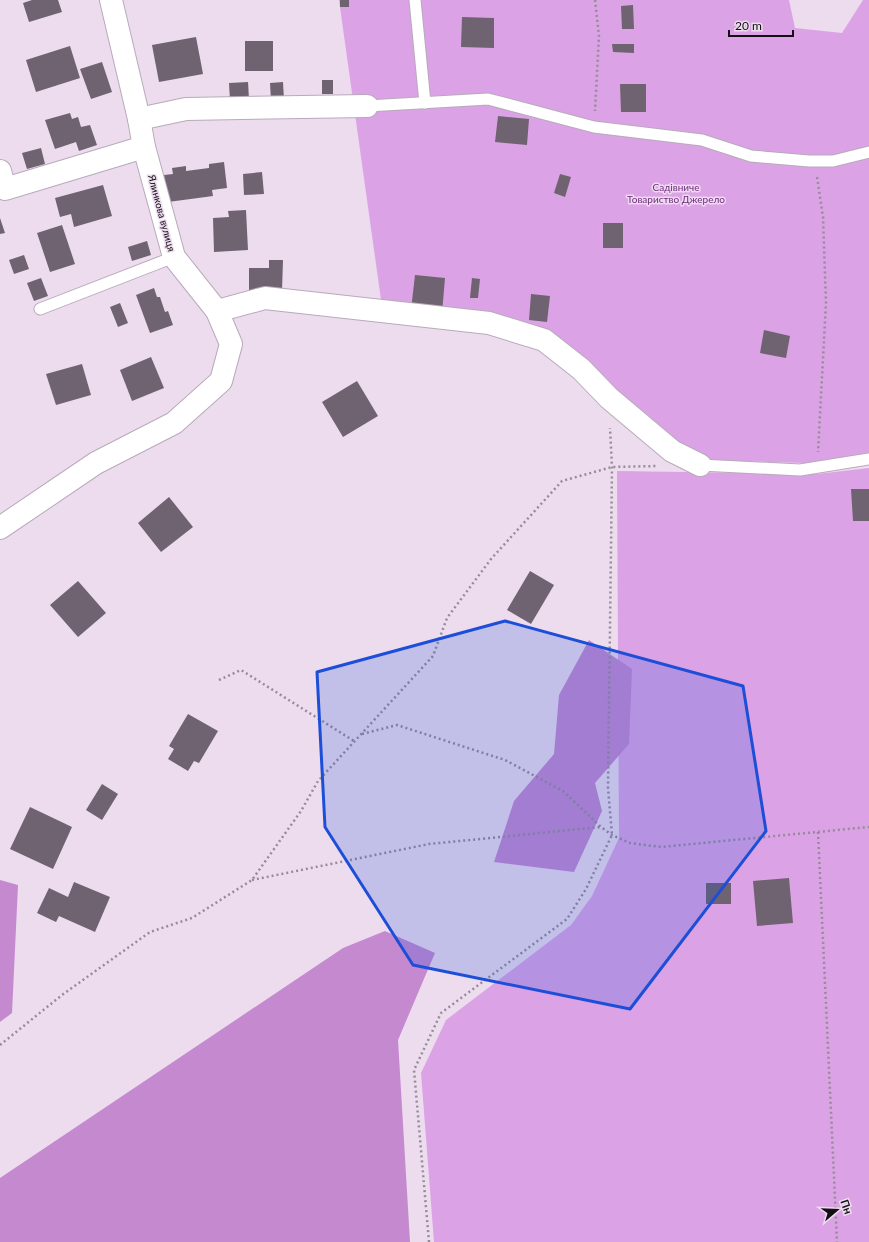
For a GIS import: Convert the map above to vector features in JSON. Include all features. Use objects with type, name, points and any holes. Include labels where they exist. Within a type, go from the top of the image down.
[{"type":"street","name":"Ялинкова вулиця","points":[[0,528],[96,464],[174,423],[221,382],[230,344],[216,311],[174,257],[144,147],[140,119],[111,0]]},
{"type":"street","points":[[140,119],[186,109],[367,106]]},
{"type":"street","points":[[0,171],[5,189],[144,147]]},
{"type":"street","points":[[216,311],[265,298],[489,323],[544,340],[581,369],[609,398],[672,451],[700,465]]},
{"type":"lane","points":[[416,0],[425,102]]},
{"type":"lane","points":[[367,106],[488,99],[594,127],[702,140],[751,156],[833,161],[869,152]]},
{"type":"lane","points":[[40,309],[174,257]]},
{"type":"lane","points":[[700,465],[800,470],[869,460]]},
{"type":"path","points":[[594,127],[599,36],[595,0]]},
{"type":"path","points":[[814,161],[823,217],[826,304],[818,467]]},
{"type":"path","points":[[428,1242],[414,1070],[440,1013],[567,919],[586,889],[612,835],[608,788],[612,467],[609,398]]},
{"type":"path","points":[[252,880],[301,811],[318,782],[360,734],[392,702],[433,656],[447,618],[491,559],[562,481],[612,467],[663,466]]},
{"type":"path","points":[[219,680],[241,670],[354,741]]},
{"type":"path","points":[[360,734],[397,725],[505,760],[563,791],[601,827],[612,835],[630,843],[661,847],[869,827]]},
{"type":"path","points":[[0,1045],[62,996],[150,932],[192,918],[252,880],[428,844],[601,827]]},
{"type":"path","points":[[818,832],[837,1242]]},
{"type":"highlighted area","points":[[505,621],[743,686],[766,831],[630,1009],[413,965],[325,827],[317,672]]},
{"type":"green space","name":"Садівниче Товариство Джерело","points":[[339,0],[789,0],[795,28],[842,33],[863,0],[869,0],[869,453],[805,463],[701,460],[613,393],[547,338],[383,314]]},
{"type":"green space","points":[[869,468],[869,1242],[434,1242],[421,1073],[446,1020],[571,925],[592,896],[619,838],[617,471],[817,474]]},
{"type":"shaded area","points":[[589,640],[632,669],[629,744],[595,783],[602,811],[574,872],[494,862],[514,801],[554,754],[559,695]]},
{"type":"shaded area","points":[[0,880],[18,885],[12,1013],[0,1022]]},
{"type":"shaded area","points":[[385,931],[435,953],[398,1040],[410,1242],[0,1242],[0,1178],[343,948]]},
{"type":"building","points":[[32,0],[58,0],[62,12],[29,22],[23,3]]},
{"type":"building","points":[[340,0],[349,0],[349,7],[340,7]]},
{"type":"building","points":[[633,5],[634,29],[622,29],[621,6]]},
{"type":"building","points":[[462,17],[494,18],[494,48],[461,47]]},
{"type":"building","points":[[196,37],[203,74],[159,82],[152,45]]},
{"type":"building","points":[[245,41],[273,41],[273,71],[245,71]]},
{"type":"building","points":[[612,44],[634,44],[634,53],[613,52]]},
{"type":"building","points":[[70,46],[80,78],[36,92],[26,60]]},
{"type":"building","points":[[102,62],[112,92],[91,99],[80,69]]},
{"type":"building","points":[[322,80],[333,80],[333,94],[322,94]]},
{"type":"building","points":[[248,82],[249,99],[230,101],[229,83]]},
{"type":"building","points":[[283,82],[284,100],[271,101],[270,83]]},
{"type":"building","points":[[620,84],[646,84],[646,112],[621,112]]},
{"type":"building","points":[[70,113],[72,119],[78,117],[81,127],[90,125],[97,145],[79,151],[76,142],[55,149],[45,120]]},
{"type":"building","points":[[498,116],[529,119],[527,145],[495,142]]},
{"type":"building","points":[[41,148],[45,164],[27,169],[22,153]]},
{"type":"building","points":[[224,162],[227,188],[212,190],[213,196],[168,202],[164,175],[173,174],[172,168],[186,166],[186,171],[209,168],[209,164]]},
{"type":"building","points":[[262,172],[264,194],[244,195],[243,174]]},
{"type":"building","points":[[560,174],[571,177],[565,197],[554,193]]},
{"type":"building","points":[[103,185],[112,216],[74,227],[71,214],[60,217],[55,198]]},
{"type":"building","points":[[246,210],[248,250],[214,252],[213,218],[229,217],[228,211]]},
{"type":"building","points":[[0,218],[5,233],[0,234]]},
{"type":"building","points":[[603,223],[623,223],[623,248],[603,248]]},
{"type":"building","points":[[62,225],[75,264],[50,272],[37,233]]},
{"type":"building","points":[[147,241],[151,255],[132,261],[128,247]]},
{"type":"building","points":[[24,255],[29,269],[14,274],[9,260]]},
{"type":"building","points":[[269,260],[283,260],[282,291],[249,291],[249,268],[269,268]]},
{"type":"building","points":[[415,275],[445,278],[442,313],[411,310]]},
{"type":"building","points":[[41,278],[48,296],[34,301],[27,283]]},
{"type":"building","points":[[472,278],[480,279],[478,298],[470,298]]},
{"type":"building","points":[[154,288],[157,297],[160,297],[165,312],[168,311],[173,325],[150,333],[136,295]]},
{"type":"building","points":[[531,294],[550,296],[547,322],[529,320]]},
{"type":"building","points":[[120,303],[128,323],[118,327],[110,307]]},
{"type":"building","points":[[764,330],[790,336],[786,358],[760,353]]},
{"type":"building","points":[[151,357],[164,388],[132,401],[120,370]]},
{"type":"building","points":[[82,364],[91,395],[56,405],[46,374]]},
{"type":"building","points":[[357,381],[378,416],[343,437],[322,402]]},
{"type":"building","points":[[851,489],[869,489],[869,521],[853,521]]},
{"type":"building","points":[[169,497],[193,527],[161,552],[138,523]]},
{"type":"building","points":[[530,571],[554,585],[531,624],[507,610]]},
{"type":"building","points":[[78,581],[106,613],[78,637],[50,605]]},
{"type":"building","points":[[188,714],[218,731],[199,763],[194,761],[188,771],[168,759],[174,749],[169,746]]},
{"type":"building","points":[[102,784],[118,794],[102,820],[86,810]]},
{"type":"building","points":[[30,807],[72,827],[53,869],[10,849]]},
{"type":"building","points":[[789,878],[793,923],[757,926],[753,881]]},
{"type":"building","points":[[74,882],[110,897],[95,932],[59,916],[56,922],[37,913],[49,888],[68,897]]},
{"type":"building","points":[[706,883],[731,883],[731,904],[706,904]]}]
